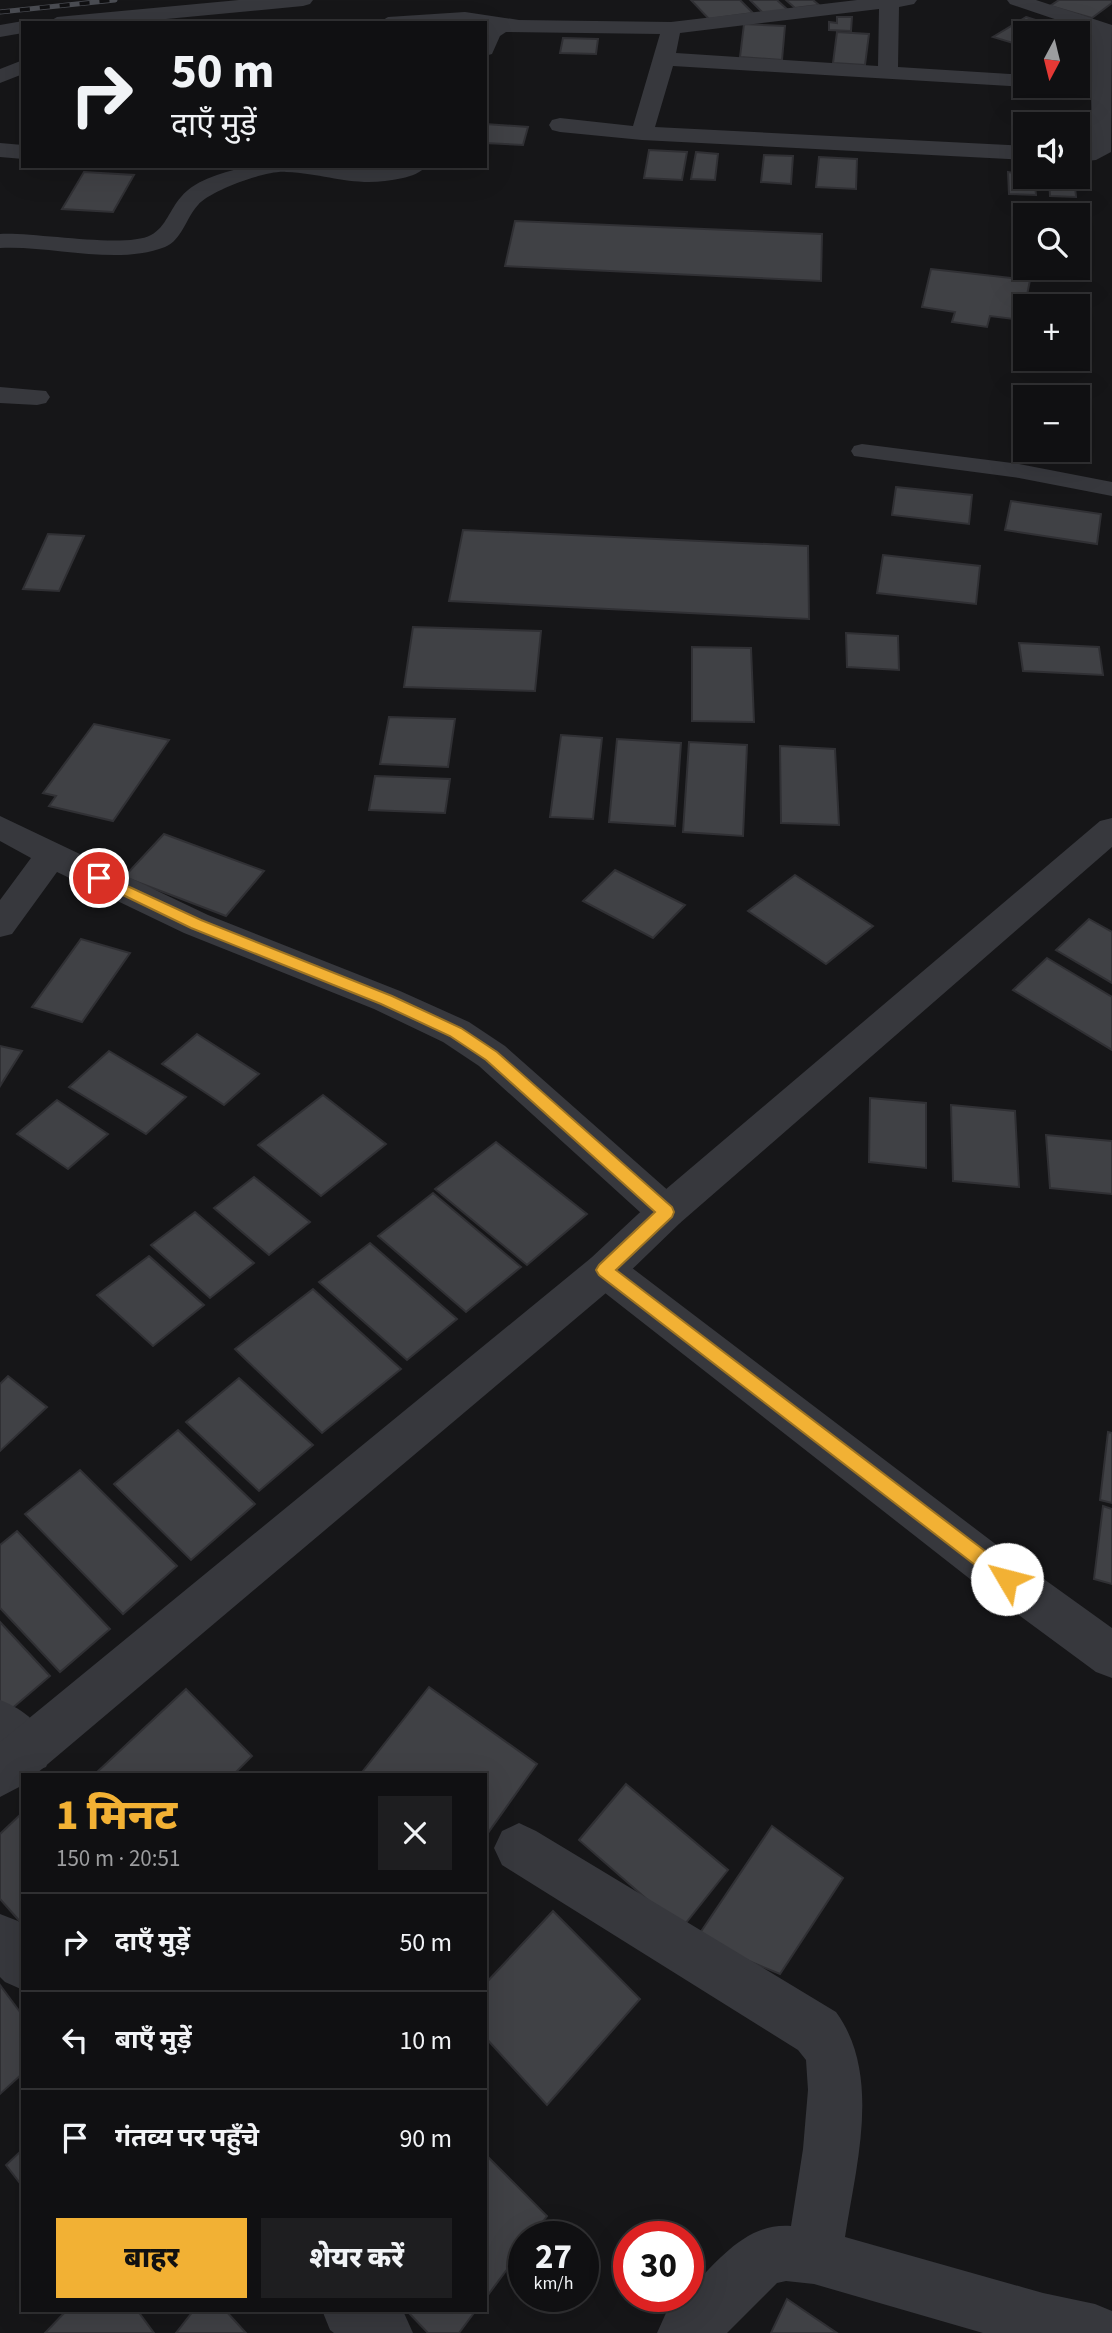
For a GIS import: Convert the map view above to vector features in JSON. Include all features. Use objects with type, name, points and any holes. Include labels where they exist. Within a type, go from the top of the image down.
[{"type":"street","points":[[78,21],[303,0]]},
{"type":"street","points":[[1017,0],[1106,30],[1101,85],[1104,147],[1090,154]]},
{"type":"street","points":[[487,21],[514,25],[671,28],[898,1],[888,73]]},
{"type":"street","points":[[418,21],[465,18],[486,21]]},
{"type":"street","points":[[487,45],[494,29],[514,25]]},
{"type":"street","points":[[0,31],[21,27]]},
{"type":"street","points":[[642,133],[665,59],[671,28]]},
{"type":"street","points":[[665,59],[1013,80]]},
{"type":"street","points":[[0,79],[21,67]]},
{"type":"street","points":[[0,79],[21,81]]},
{"type":"street","points":[[1090,85],[1101,85]]},
{"type":"street","points":[[560,125],[642,133],[1013,152]]},
{"type":"street","points":[[0,150],[21,152]]},
{"type":"street","points":[[0,241],[41,240],[117,245],[155,242],[168,234],[194,196],[238,176],[271,168]]},
{"type":"street","points":[[304,168],[335,173],[387,175],[409,168]]},
{"type":"street","points":[[0,395],[37,397]]},
{"type":"street","points":[[0,827],[51,855],[196,924],[387,1000],[456,1032],[492,1056],[666,1212]]},
{"type":"street","points":[[10,1749],[605,1270],[666,1212],[1108,838]]},
{"type":"street","points":[[0,925],[51,855]]},
{"type":"street","points":[[605,1270],[986,1564],[1112,1656]]},
{"type":"street","points":[[519,1848],[817,2031],[830,2050],[835,2076],[834,2105],[814,2256]]},
{"type":"street","points":[[0,1939],[21,1962]]},
{"type":"street","points":[[686,2333],[762,2258],[786,2253],[814,2256],[1043,2322],[1095,2333]]},
{"type":"street","points":[[353,2312],[384,2333]]},
{"type":"lane","points":[[862,452],[1019,471],[1112,489]]},
{"type":"building","points":[[691,0],[740,0],[753,13],[709,19]]},
{"type":"building","points":[[750,0],[777,0],[788,10],[764,14]]},
{"type":"building","points":[[786,0],[813,0],[819,5],[795,8]]},
{"type":"building","points":[[1059,0],[1112,0],[1112,3],[1092,18],[1050,6]]},
{"type":"building","points":[[837,17],[852,17],[851,31],[829,30],[829,22],[837,23]]},
{"type":"building","points":[[1026,17],[1039,21],[1019,21]]},
{"type":"building","points":[[744,24],[785,26],[782,60],[740,57]]},
{"type":"building","points":[[1013,25],[1013,43],[993,37]]},
{"type":"building","points":[[837,32],[869,34],[865,65],[833,63]]},
{"type":"building","points":[[563,38],[598,39],[596,54],[560,53]]},
{"type":"building","points":[[487,124],[528,127],[523,145],[487,143]]},
{"type":"building","points":[[649,150],[687,152],[682,180],[644,178]]},
{"type":"building","points":[[696,152],[718,154],[715,180],[691,179]]},
{"type":"building","points":[[764,155],[793,156],[791,184],[761,182]]},
{"type":"building","points":[[819,157],[857,159],[856,189],[816,187]]},
{"type":"building","points":[[84,172],[134,175],[113,212],[62,209]]},
{"type":"building","points":[[1008,172],[1013,173],[1013,189],[1035,189],[1036,195],[1009,194]]},
{"type":"building","points":[[1050,189],[1075,189],[1076,197],[1050,196]]},
{"type":"building","points":[[515,221],[822,234],[821,281],[505,266]]},
{"type":"building","points":[[931,269],[1030,280],[1027,294],[1013,294],[1013,319],[990,316],[987,327],[952,322],[955,312],[922,307]]},
{"type":"building","points":[[896,487],[972,495],[969,524],[892,515]]},
{"type":"building","points":[[1011,501],[1101,514],[1097,544],[1005,530]]},
{"type":"building","points":[[463,530],[808,546],[809,619],[449,601]]},
{"type":"building","points":[[48,534],[84,536],[59,591],[23,589]]},
{"type":"building","points":[[883,555],[980,566],[976,604],[877,593]]},
{"type":"building","points":[[413,627],[541,631],[535,691],[404,687]]},
{"type":"building","points":[[846,633],[898,636],[899,670],[847,667]]},
{"type":"building","points":[[1019,643],[1099,647],[1103,675],[1023,671]]},
{"type":"building","points":[[692,647],[751,648],[754,722],[692,721]]},
{"type":"building","points":[[389,717],[455,719],[448,767],[380,764]]},
{"type":"building","points":[[94,724],[169,740],[113,821],[49,806],[56,796],[43,793]]},
{"type":"building","points":[[561,735],[602,738],[593,819],[550,817]]},
{"type":"building","points":[[617,739],[681,743],[675,826],[609,822]]},
{"type":"building","points":[[689,742],[747,745],[743,836],[683,832]]},
{"type":"building","points":[[780,746],[835,749],[839,825],[781,823]]},
{"type":"building","points":[[375,776],[450,779],[445,813],[369,810]]},
{"type":"building","points":[[164,834],[264,871],[226,916],[124,877]]},
{"type":"building","points":[[615,870],[685,905],[653,938],[583,901]]},
{"type":"building","points":[[795,875],[873,926],[826,964],[748,911]]},
{"type":"building","points":[[1089,919],[1112,932],[1112,983],[1056,950]]},
{"type":"building","points":[[81,939],[130,953],[82,1022],[32,1007]]},
{"type":"building","points":[[1047,958],[1112,997],[1112,1050],[1013,990]]},
{"type":"building","points":[[197,1034],[259,1074],[224,1105],[162,1064]]},
{"type":"building","points":[[0,1046],[22,1051],[0,1086]]},
{"type":"building","points":[[109,1051],[186,1097],[146,1134],[69,1087]]},
{"type":"building","points":[[323,1095],[386,1144],[321,1196],[258,1145]]},
{"type":"building","points":[[870,1098],[926,1103],[926,1168],[869,1162]]},
{"type":"building","points":[[57,1100],[108,1134],[68,1169],[17,1134]]},
{"type":"building","points":[[951,1105],[1015,1111],[1019,1187],[953,1181]]},
{"type":"building","points":[[1046,1135],[1112,1141],[1112,1194],[1050,1188]]},
{"type":"building","points":[[496,1142],[587,1214],[527,1265],[435,1189]]},
{"type":"building","points":[[254,1177],[310,1222],[269,1255],[214,1208]]},
{"type":"building","points":[[433,1193],[521,1267],[466,1312],[378,1236]]},
{"type":"building","points":[[195,1212],[254,1263],[210,1298],[151,1245]]},
{"type":"building","points":[[370,1243],[457,1319],[407,1360],[319,1282]]},
{"type":"building","points":[[149,1256],[204,1305],[153,1346],[97,1295]]},
{"type":"building","points":[[313,1289],[401,1369],[322,1433],[235,1349]]},
{"type":"building","points":[[8,1376],[47,1407],[0,1451],[0,1384]]},
{"type":"building","points":[[239,1378],[313,1445],[259,1491],[186,1422]]},
{"type":"building","points":[[178,1430],[255,1504],[191,1560],[114,1484]]},
{"type":"building","points":[[1108,1432],[1112,1433],[1112,1503],[1100,1500]]},
{"type":"building","points":[[80,1470],[177,1566],[123,1614],[25,1514]]},
{"type":"building","points":[[1103,1506],[1112,1509],[1112,1584],[1094,1579]]},
{"type":"building","points":[[17,1531],[110,1629],[60,1672],[0,1608],[0,1545]]},
{"type":"building","points":[[0,1622],[50,1676],[2,1717],[0,1714]]},
{"type":"building","points":[[429,1687],[537,1764],[487,1834],[487,1773],[363,1771]]},
{"type":"building","points":[[186,1689],[252,1756],[235,1773],[96,1773]]},
{"type":"building","points":[[626,1784],[728,1870],[681,1929],[579,1840]]},
{"type":"building","points":[[21,1814],[21,1923],[0,1899],[0,1834]]},
{"type":"building","points":[[772,1826],[843,1878],[780,1974],[696,1939]]},
{"type":"building","points":[[553,1911],[640,1999],[547,2105],[487,2039],[487,1982]]},
{"type":"building","points":[[0,1985],[21,2013],[21,2075],[0,2094]]},
{"type":"building","points":[[21,2151],[21,2184],[6,2165]]},
{"type":"building","points":[[487,2156],[547,2216],[543,2221],[508,2221],[508,2268],[487,2296]]},
{"type":"building","points":[[787,2299],[837,2333],[771,2333]]},
{"type":"building","points":[[65,2312],[138,2312],[154,2333],[45,2333]]},
{"type":"building","points":[[192,2312],[227,2312],[246,2333],[176,2333]]},
{"type":"building","points":[[408,2312],[475,2312],[459,2333],[428,2333]]},
{"type":"railway","points":[[0,12],[115,0]]},
{"type":"route","points":[[99,878],[196,924],[387,1000],[456,1032],[492,1056],[666,1212],[605,1270],[1007,1579]]}]
